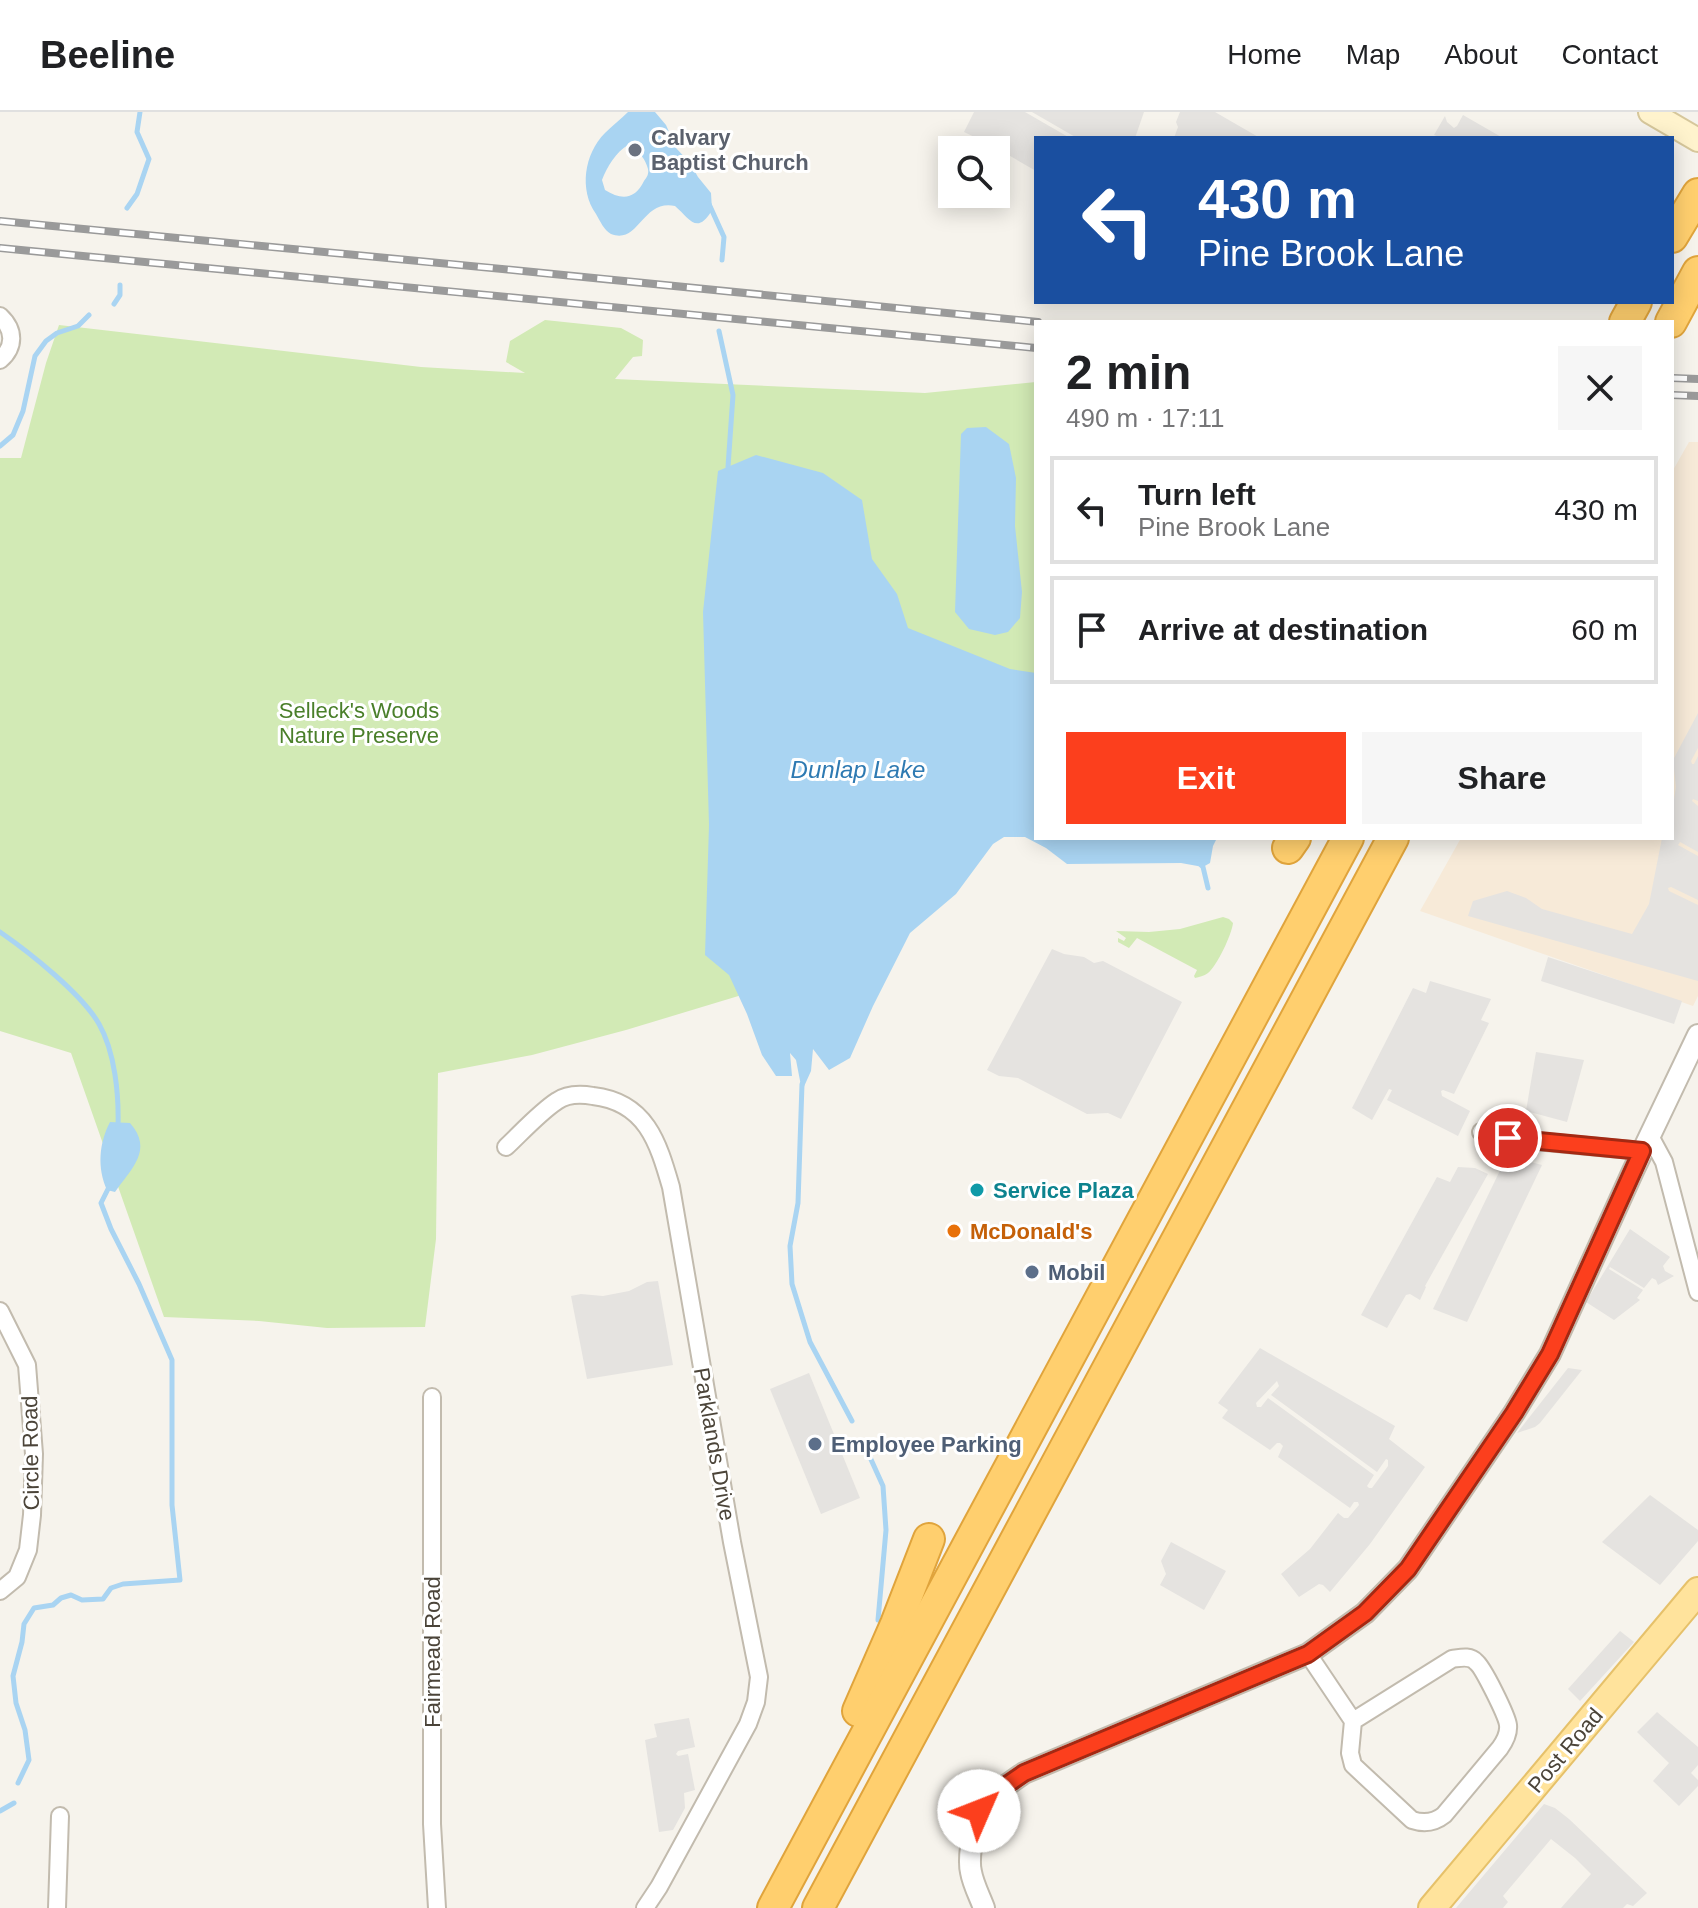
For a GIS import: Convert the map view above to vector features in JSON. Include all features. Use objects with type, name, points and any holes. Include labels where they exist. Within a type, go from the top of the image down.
[{"type":"highway","points":[[1674,234],[1698,194]]},
{"type":"highway","points":[[1672,320],[1698,272]]},
{"type":"highway","points":[[773,1908],[1347,840]]},
{"type":"highway","points":[[818,1908],[1392,840]]},
{"type":"highway","points":[[767,1908],[864,1699],[929,1539]]},
{"type":"main road","points":[[1650,112],[1698,140]]},
{"type":"main road","name":"Post Road","points":[[1432,1908],[1698,1591]]},
{"type":"street","points":[[0,316],[9,325],[12,339],[8,353],[0,360]]},
{"type":"street","points":[[984,1908],[971,1873],[972,1835],[979,1811],[995,1793],[1024,1773],[1308,1654],[1365,1613],[1408,1569],[1514,1413],[1550,1354],[1698,1035]]},
{"type":"street","name":"Parklands Drive","points":[[506,1147],[559,1099],[580,1094],[605,1097],[626,1105],[647,1124],[671,1187],[732,1542],[759,1677],[756,1702],[748,1724],[645,1908]]},
{"type":"street","points":[[1481,1132],[1514,1139],[1646,1143],[1664,1162],[1698,1292]]},
{"type":"street","name":"Circle Road","points":[[0,1311],[27,1365],[34,1454],[28,1550],[17,1577],[0,1591]]},
{"type":"street","name":"Fairmead Road","points":[[432,1397],[432,1824],[437,1908]]},
{"type":"street","points":[[1308,1654],[1353,1721],[1350,1741],[1353,1765],[1412,1820],[1420,1823],[1438,1820],[1444,1815],[1500,1748],[1506,1739],[1508,1726],[1505,1712],[1477,1662],[1466,1657],[1452,1659],[1353,1721]]},
{"type":"street","points":[[57,1908],[60,1816]]},
{"type":"shaded area","points":[[974,112],[1025,112],[1067,136],[1034,136],[1034,170],[1010,156],[1010,136],[972,136],[964,132]]},
{"type":"shaded area","points":[[1032,112],[1144,112],[1136,136],[1074,136]]},
{"type":"shaded area","points":[[1180,112],[1215,112],[1257,136],[1175,136],[1178,127],[1176,122]]},
{"type":"shaded area","points":[[1463,115],[1500,136],[1434,135],[1445,116],[1454,128]]},
{"type":"shaded area","points":[[1689,442],[1698,442],[1698,996],[1693,1006],[1420,911],[1460,840],[1674,840],[1674,468]]},
{"type":"shaded area","points":[[1698,713],[1698,748],[1691,761],[1694,764],[1698,756],[1698,801],[1692,801],[1698,806],[1698,852],[1680,842],[1678,845],[1698,856],[1698,900],[1668,888],[1698,905],[1698,981],[1468,916],[1473,901],[1507,891],[1526,898],[1542,909],[1632,934],[1649,904],[1662,840],[1674,840],[1674,758]]},
{"type":"shaded area","points":[[1052,949],[1084,957],[1094,963],[1103,961],[1182,1002],[1121,1119],[1108,1113],[1087,1114],[1018,1078],[999,1076],[987,1070]]},
{"type":"shaded area","points":[[1548,957],[1682,1001],[1674,1024],[1541,981]]},
{"type":"shaded area","points":[[1430,981],[1491,999],[1481,1020],[1489,1023],[1454,1094],[1441,1091],[1442,1096],[1470,1111],[1458,1136],[1387,1100],[1392,1090],[1389,1089],[1372,1120],[1352,1108],[1413,988],[1426,993]]},
{"type":"shaded area","points":[[1536,1052],[1584,1060],[1567,1122],[1526,1111]]},
{"type":"shaded area","points":[[1507,1156],[1542,1165],[1467,1322],[1433,1309]]},
{"type":"shaded area","points":[[1458,1167],[1475,1168],[1488,1174],[1420,1300],[1406,1295],[1387,1328],[1361,1315],[1437,1177],[1450,1182]]},
{"type":"shaded area","points":[[1630,1229],[1670,1257],[1663,1266],[1674,1276],[1658,1285],[1652,1278],[1644,1288],[1610,1267],[1643,1290],[1637,1298],[1640,1300],[1614,1320],[1586,1302]]},
{"type":"shaded area","points":[[658,1281],[673,1365],[587,1379],[571,1296],[603,1296]]},
{"type":"shaded area","points":[[1260,1348],[1395,1426],[1389,1439],[1425,1467],[1370,1544],[1330,1592],[1319,1584],[1299,1597],[1281,1574],[1310,1549],[1338,1513],[1348,1518],[1359,1505],[1358,1502],[1350,1508],[1278,1457],[1283,1446],[1280,1443],[1270,1450],[1222,1418],[1228,1410],[1218,1403]],"holes":[[[1277,1381],[1279,1386],[1271,1395],[1377,1472],[1388,1460],[1388,1466],[1372,1488],[1367,1486],[1374,1475],[1268,1398],[1261,1407],[1257,1407],[1256,1403]]]},
{"type":"shaded area","points":[[1568,1368],[1582,1370],[1540,1423],[1517,1433]]},
{"type":"shaded area","name":"Employee Parking","points":[[809,1373],[860,1498],[821,1514],[770,1389]]},
{"type":"shaded area","points":[[1650,1495],[1698,1530],[1698,1541],[1660,1585],[1602,1542]]},
{"type":"shaded area","points":[[1171,1542],[1226,1571],[1204,1610],[1160,1585],[1166,1574],[1161,1561]]},
{"type":"shaded area","points":[[1620,1631],[1634,1642],[1580,1701],[1568,1689]]},
{"type":"shaded area","points":[[1657,1712],[1698,1747],[1698,1765],[1691,1773],[1698,1780],[1698,1786],[1679,1806],[1653,1781],[1669,1763],[1637,1732]]},
{"type":"shaded area","points":[[689,1718],[695,1747],[676,1754],[688,1754],[695,1790],[684,1793],[685,1808],[673,1830],[659,1832],[645,1740],[657,1737],[654,1724]]},
{"type":"shaded area","points":[[1544,1804],[1569,1819],[1647,1893],[1633,1906],[1627,1904],[1623,1908],[1561,1908],[1591,1874],[1551,1839],[1503,1896],[1508,1902],[1503,1908],[1456,1908]]},
{"type":"green space","name":"Selleck's Woods Nature Preserve","points":[[545,320],[621,328],[643,340],[642,356],[633,357],[615,379],[925,393],[1034,382],[1034,723],[808,975],[532,1055],[438,1073],[436,1239],[425,1327],[327,1328],[259,1321],[164,1317],[71,1053],[0,1031],[0,458],[21,458],[59,325],[421,367],[525,373],[506,362],[510,341]]},
{"type":"green space","points":[[1223,917],[1233,923],[1224,950],[1208,973],[1195,978],[1197,970],[1137,938],[1129,948],[1118,942],[1118,938],[1124,941],[1126,938],[1116,931],[1180,929]]},
{"type":"water","points":[[628,112],[655,112],[666,125],[676,148],[711,193],[712,210],[702,222],[693,222],[675,206],[664,206],[655,209],[635,228],[620,236],[604,228],[587,194],[588,162],[605,133]],"holes":[[[628,145],[633,146],[646,162],[648,175],[636,192],[622,197],[605,190],[602,180],[612,160]]]},
{"type":"water","points":[[986,427],[1009,444],[1016,478],[1015,526],[1022,592],[1020,618],[1008,632],[995,635],[969,629],[955,612],[961,434],[967,428]]},
{"type":"water","name":"Dunlap Lake","points":[[756,455],[823,473],[862,500],[872,559],[897,594],[908,628],[1010,669],[1034,673],[1034,840],[1216,840],[1210,863],[1203,867],[1181,863],[1067,864],[1025,837],[1004,837],[993,844],[956,894],[910,933],[850,1058],[829,1070],[813,1049],[811,1071],[802,1091],[796,1060],[790,1053],[792,1076],[776,1076],[762,1055],[729,975],[705,955],[709,825],[703,612],[718,471]]},
{"type":"water","points":[[110,1122],[130,1123],[140,1142],[138,1159],[115,1192],[107,1190],[101,1164],[103,1138]]},
{"type":"waterway","points":[[127,208],[137,194],[149,159],[137,132],[140,112]]},
{"type":"waterway","points":[[709,204],[724,237],[722,260]]},
{"type":"waterway","points":[[114,304],[120,295],[120,285]]},
{"type":"waterway","points":[[0,446],[13,435],[23,411],[35,356],[46,341],[57,333],[78,326],[89,315]]},
{"type":"waterway","points":[[719,331],[733,395],[728,467],[731,472]]},
{"type":"waterway","points":[[1199,863],[1203,867],[1208,888]]},
{"type":"waterway","points":[[0,932],[68,987],[99,1024],[109,1047],[115,1074],[118,1127]]},
{"type":"waterway","points":[[802,1084],[798,1203],[790,1246],[792,1284],[810,1342],[852,1421]]},
{"type":"waterway","points":[[18,1783],[29,1760],[13,1676],[24,1624],[34,1608],[53,1605],[71,1595],[82,1600],[103,1599],[111,1588],[123,1584],[180,1580],[172,1505],[172,1360],[101,1203],[109,1187]]},
{"type":"waterway","points":[[864,1444],[883,1486],[886,1530],[878,1620]]},
{"type":"waterway","points":[[0,1811],[14,1803]]},
{"type":"railway","points":[[0,221],[1034,322]]},
{"type":"railway","points":[[0,248],[1034,348]]},
{"type":"railway","points":[[1674,378],[1698,379]]},
{"type":"railway","points":[[1674,395],[1698,396]]},
{"type":"place","name":"Calvary Baptist Church","points":[[635,150]]},
{"type":"place","name":"Service Plaza","points":[[977,1190]]},
{"type":"place","name":"McDonald's","points":[[954,1231]]},
{"type":"place","name":"Mobil","points":[[1032,1272]]},
{"type":"place","name":"Employee Parking","points":[[815,1444]]},
{"type":"route","points":[[979,1811],[995,1793],[1024,1773],[1308,1654],[1365,1613],[1408,1569],[1514,1413],[1550,1354],[1642,1151],[1508,1138]]}]
